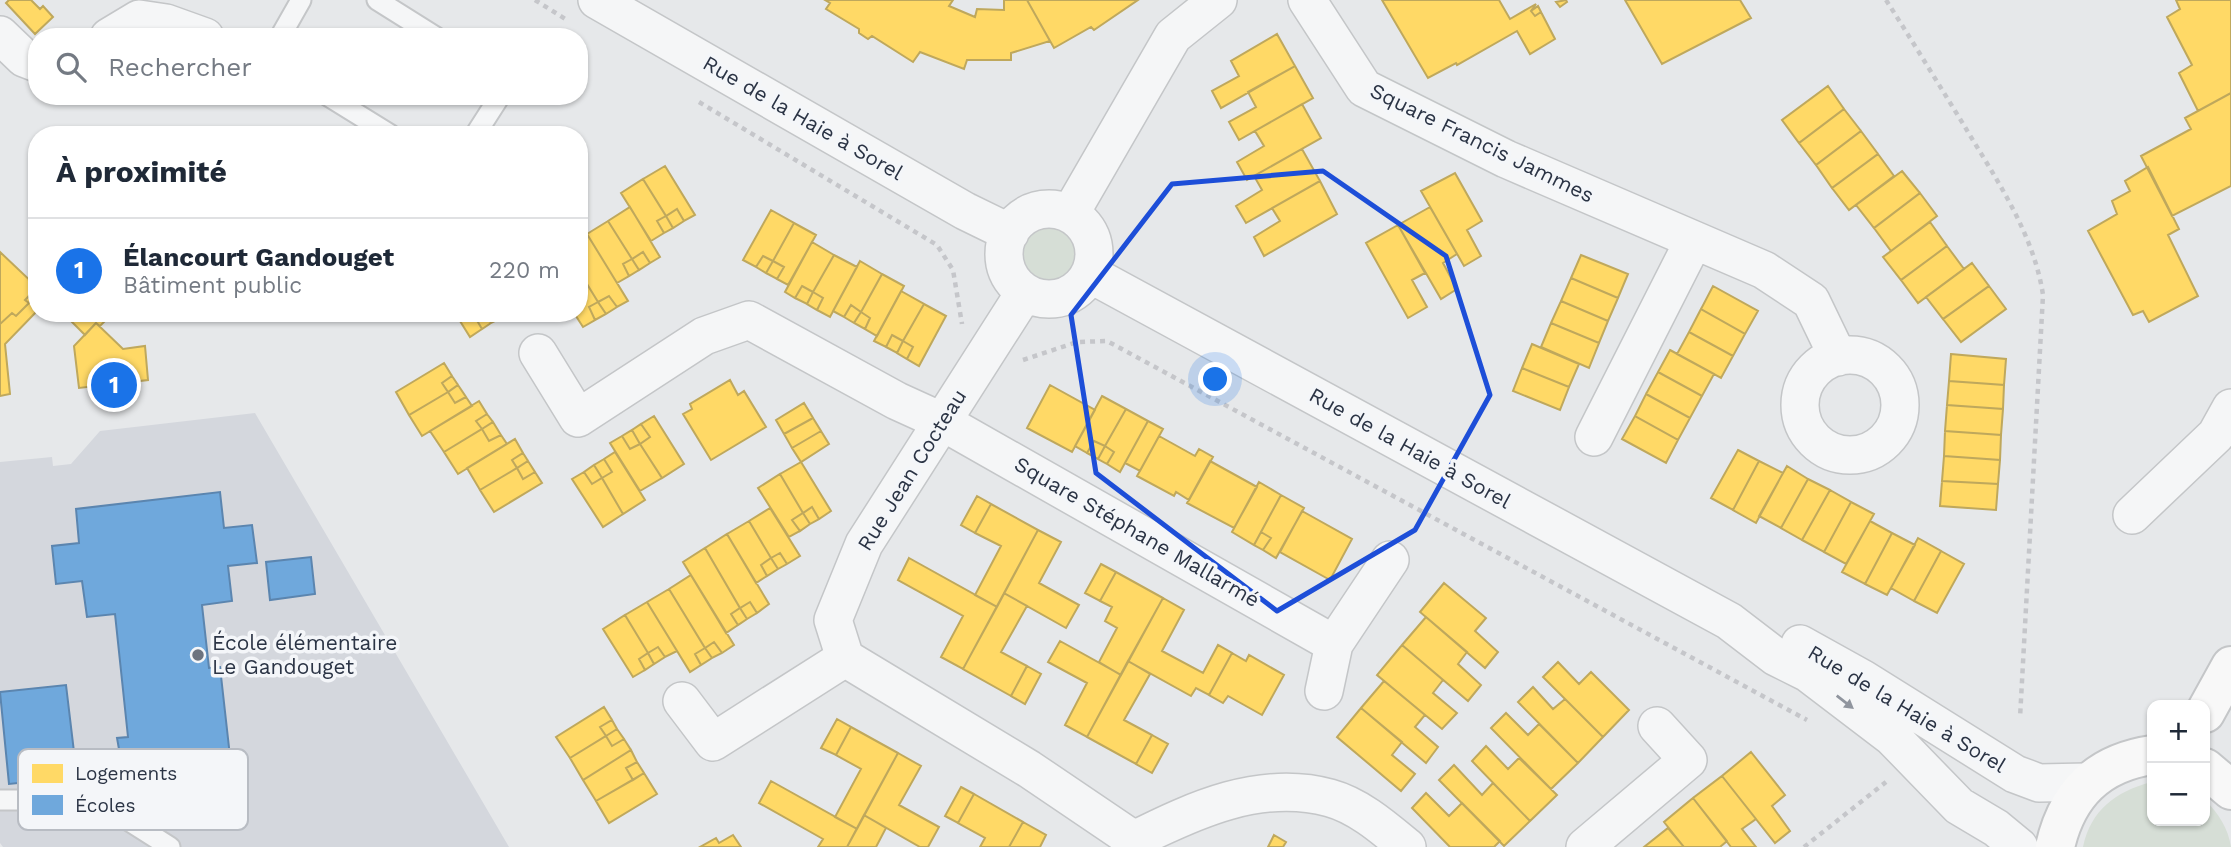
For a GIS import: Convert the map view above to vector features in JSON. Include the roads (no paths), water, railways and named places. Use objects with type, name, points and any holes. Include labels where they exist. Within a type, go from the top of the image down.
[{"type":"street","points":[[1070,214],[1173,36],[1219,0]]},
{"type":"street","name":"Square Francis Jammes","points":[[1307,0],[1364,89],[1506,159],[1764,271],[1811,301],[1838,356]]},
{"type":"street","name":"Rue de la Haie à Sorel","points":[[583,11],[1010,233]]},
{"type":"street","points":[[124,28],[139,19],[180,28]]},
{"type":"street","points":[[0,35],[28,59]]},
{"type":"street","points":[[1042,210],[1070,214],[1090,233],[1094,261],[1090,274],[1073,293],[1062,298],[1049,300],[1025,292],[1014,284],[1004,259],[1010,233],[1018,222],[1042,210]]},
{"type":"street","points":[[1594,438],[1695,240]]},
{"type":"street","name":"Rue de la Haie à Sorel","points":[[1090,274],[1730,621],[1776,657],[1808,673],[1892,737],[1959,806],[1996,828],[2019,847]]},
{"type":"street","name":"Rue Jean Cocteau","points":[[845,658],[833,620],[864,544],[940,421],[1025,292]]},
{"type":"street","name":"Square Stéphane Mallarmé","points":[[538,353],[578,418],[704,336],[749,320],[897,401],[940,421],[1334,644]]},
{"type":"street","points":[[2132,515],[2216,435],[2231,408]]},
{"type":"street","points":[[1324,691],[1334,644],[1391,559]]},
{"type":"street","name":"Rue de la Haie à Sorel","points":[[1730,621],[1789,638],[1863,679],[2015,774],[2039,783],[2087,782]]},
{"type":"street","points":[[682,701],[712,742],[845,658],[1029,769],[1133,843],[1199,808],[1273,791],[1330,798],[1371,818],[1407,847]]},
{"type":"street","points":[[2210,704],[2231,666]]},
{"type":"street","points":[[1585,847],[1688,760],[1657,726]]},
{"type":"street","points":[[2055,847],[2066,812],[2087,782],[2106,768],[2128,759],[2147,756]]},
{"type":"street","points":[[2210,772],[2231,790]]},
{"type":"lane","points":[[285,28],[301,0]]},
{"type":"lane","points":[[377,0],[422,28]]},
{"type":"lane","points":[[343,105],[376,126]]},
{"type":"lane","points":[[481,126],[494,105]]},
{"type":"lane","points":[[0,800],[18,800]]},
{"type":"lane","points":[[143,830],[170,847]]},
{"type":"place","name":"Élancourt Gandouget","points":[[114,385]]},
{"type":"place","name":"École élémentaire Le Gandouget","points":[[198,655]]}]
